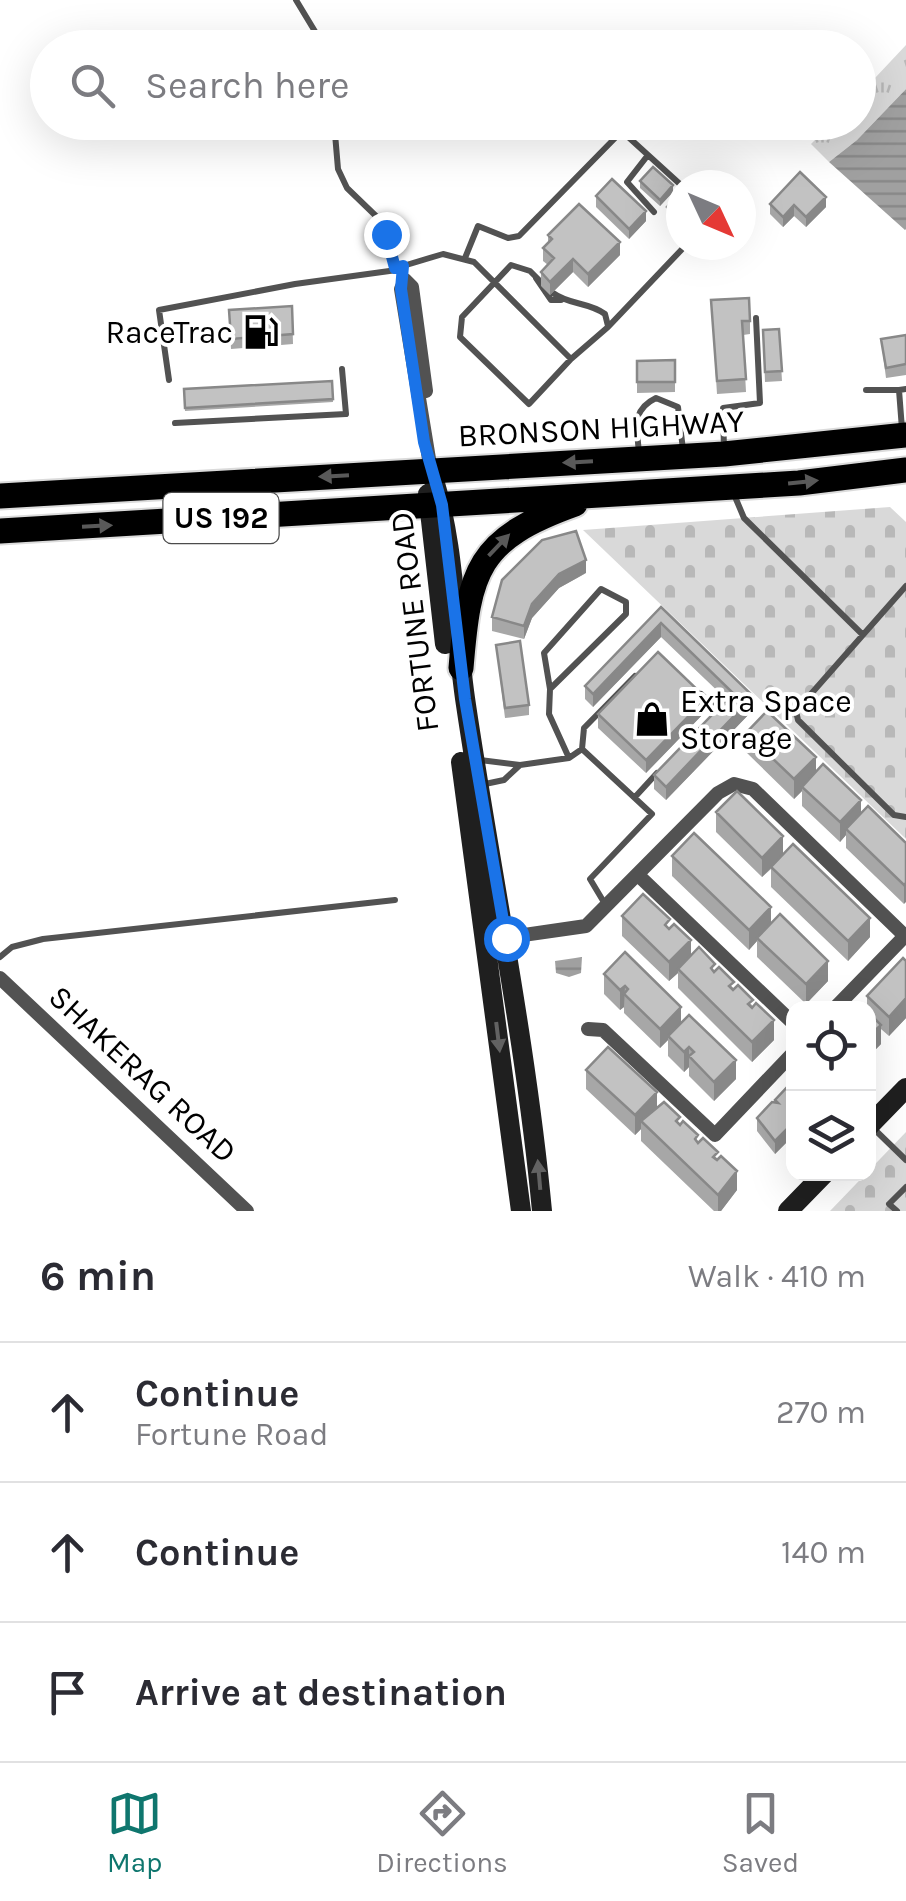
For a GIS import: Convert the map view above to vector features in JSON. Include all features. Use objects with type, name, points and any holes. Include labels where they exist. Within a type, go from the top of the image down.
[{"type":"highway","name":"BRONSON HIGHWAY","points":[[0,496],[430,461],[724,454],[904,435]]},
{"type":"highway","name":"BRONSON HIGHWAY","points":[[0,531],[732,488],[906,470]]},
{"type":"highway","points":[[462,668],[468,595],[480,565],[507,536],[527,522],[601,495]]},
{"type":"main road","name":"FORTUNE ROAD","points":[[430,461],[496,939],[542,1211]]},
{"type":"main road","name":"FORTUNE ROAD","points":[[434,506],[478,785],[521,1211]]},
{"type":"main road","points":[[876,1119],[906,1088]]},
{"type":"main road","points":[[788,1211],[817,1181]]},
{"type":"street","points":[[401,272],[424,442],[430,461]]},
{"type":"street","points":[[496,939],[586,926],[718,793],[734,784],[753,789],[905,935],[842,1001]]},
{"type":"street","points":[[638,875],[786,1016]]},
{"type":"street","name":"SHAKERAG ROAD","points":[[0,978],[247,1211]]},
{"type":"street","points":[[588,1029],[603,1030],[715,1135],[786,1060]]},
{"type":"lane","points":[[296,0],[315,30]]},
{"type":"lane","points":[[336,140],[338,169],[347,188],[377,217],[401,272]]},
{"type":"lane","points":[[465,258],[478,226],[508,238],[518,236],[614,140]]},
{"type":"lane","points":[[632,140],[666,171]]},
{"type":"lane","points":[[648,155],[627,182],[654,212]]},
{"type":"lane","points":[[169,380],[159,310],[401,272],[443,254],[465,258],[572,358]]},
{"type":"lane","points":[[543,284],[536,276],[512,265],[462,317],[460,337],[529,404],[672,260]]},
{"type":"lane","points":[[536,276],[539,288],[551,300],[594,306],[605,314],[608,327]]},
{"type":"lane","points":[[553,292],[562,300]]},
{"type":"lane","points":[[724,454],[723,408],[760,403],[756,318]]},
{"type":"lane","points":[[175,424],[346,414],[342,370]]},
{"type":"lane","points":[[866,390],[903,389],[904,435]]},
{"type":"lane","points":[[639,459],[636,416],[643,404],[656,398],[678,407],[683,456]]},
{"type":"lane","points":[[732,488],[744,518],[862,634]]},
{"type":"lane","points":[[906,586],[800,701],[798,720],[894,814],[906,817]]},
{"type":"lane","points":[[550,688],[626,614],[626,602],[616,594],[602,589],[544,653],[550,714],[569,758]]},
{"type":"lane","points":[[474,760],[520,765],[569,758],[582,749],[584,728],[646,665]]},
{"type":"lane","points":[[694,687],[718,710],[706,722]]},
{"type":"lane","points":[[582,749],[652,814],[590,879],[606,906]]},
{"type":"lane","points":[[634,797],[670,759]]},
{"type":"lane","points":[[478,785],[504,780],[520,765]]},
{"type":"lane","points":[[0,957],[12,947],[43,939],[396,900]]},
{"type":"lane","points":[[876,1132],[906,1160]]},
{"type":"lane","points":[[883,1211],[906,1186]]},
{"type":"lane","points":[[890,1204],[897,1211]]},
{"type":"green space","points":[[906,45],[906,89],[876,120],[876,77]]},
{"type":"green space","points":[[815,140],[857,140],[829,162],[811,144]]},
{"type":"green space","points":[[890,507],[906,522],[906,839],[583,530]]},
{"type":"green space","points":[[906,1132],[906,1211],[830,1211],[859,1181],[876,1181],[876,1163]]},
{"type":"shaded area","points":[[906,89],[905,230],[829,162],[857,140],[876,140],[876,120]]},
{"type":"shaded area","points":[[582,957],[581,973],[569,977],[556,973],[555,961]]},
{"type":"building","points":[[653,167],[666,179],[666,193],[660,200],[640,181]]},
{"type":"building","points":[[800,172],[826,197],[806,217],[794,205],[783,217],[770,204]]},
{"type":"building","points":[[612,179],[646,211],[629,229],[596,196]]},
{"type":"building","points":[[579,204],[620,242],[588,274],[573,259],[550,282],[541,272],[554,258],[543,248],[552,239],[548,235]]},
{"type":"building","points":[[749,298],[750,321],[742,321],[746,379],[717,381],[711,300]]},
{"type":"building","name":"RaceTrac","points":[[292,306],[293,334],[231,339],[229,310]]},
{"type":"building","points":[[779,329],[782,371],[765,372],[763,330]]},
{"type":"building","points":[[906,335],[906,364],[886,368],[881,339]]},
{"type":"building","points":[[675,360],[675,382],[637,382],[637,361]]},
{"type":"building","points":[[332,381],[333,399],[185,408],[184,389]]},
{"type":"building","points":[[576,531],[586,560],[559,574],[532,604],[524,626],[492,617],[502,580],[542,540]]},
{"type":"building","points":[[661,607],[753,696],[666,787],[654,775],[733,693],[661,623],[593,694],[585,686]]},
{"type":"building","points":[[520,641],[529,705],[505,708],[496,645]]},
{"type":"building","name":"Extra Space Storage","points":[[658,652],[706,698],[646,760],[598,714]]},
{"type":"building","points":[[767,711],[816,757],[794,779],[746,733]]},
{"type":"building","points":[[823,764],[861,800],[840,822],[802,787]]},
{"type":"building","points":[[737,791],[783,836],[762,858],[716,812]]},
{"type":"building","points":[[868,806],[906,843],[904,885],[846,829]]},
{"type":"building","points":[[694,833],[771,907],[749,930],[672,856]]},
{"type":"building","points":[[793,844],[870,918],[848,941],[771,867]]},
{"type":"building","points":[[643,894],[670,919],[665,925],[669,929],[674,924],[691,940],[669,962],[622,916]]},
{"type":"building","points":[[780,914],[828,961],[806,984],[757,938]]},
{"type":"building","points":[[699,947],[715,964],[711,968],[714,972],[719,967],[734,982],[729,986],[733,990],[738,985],[753,1000],[748,1004],[752,1008],[756,1003],[774,1020],[752,1042],[678,969]]},
{"type":"building","points":[[625,952],[681,1007],[660,1029],[624,994],[628,989],[625,986],[620,990],[604,974]]},
{"type":"building","points":[[903,958],[906,961],[906,998],[889,1017],[867,996]]},
{"type":"building","points":[[689,1015],[736,1060],[714,1082],[689,1056],[694,1052],[689,1047],[684,1052],[668,1036]]},
{"type":"building","points":[[608,1047],[657,1092],[635,1115],[586,1070]]},
{"type":"building","points":[[786,1088],[786,1130],[775,1141],[757,1118],[772,1102],[778,1103],[775,1100]]},
{"type":"building","points":[[664,1102],[680,1117],[676,1121],[680,1125],[683,1121],[698,1135],[698,1143],[703,1138],[718,1152],[713,1157],[717,1160],[721,1156],[737,1171],[718,1195],[641,1121]]},
{"type":"place","name":"RaceTrac","points":[[261,332]]},
{"type":"place","name":"Extra Space Storage","points":[[652,719]]},
{"type":"route","points":[[386,234],[395,268],[403,266],[405,280],[401,289],[424,442],[442,505],[465,699],[506,938]]}]
